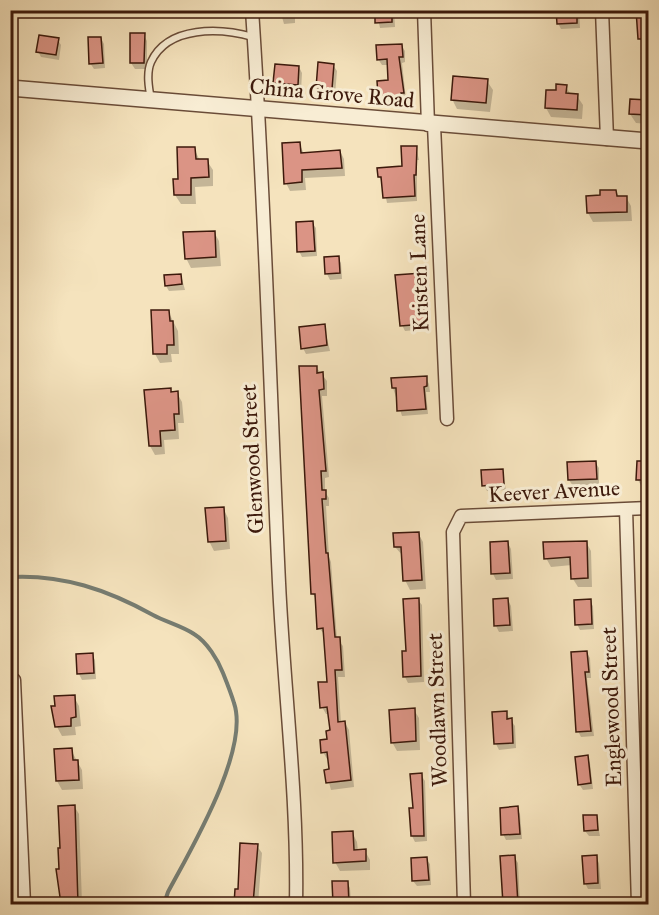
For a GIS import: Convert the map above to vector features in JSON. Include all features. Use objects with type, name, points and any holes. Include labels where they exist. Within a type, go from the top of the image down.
[{"type":"street","name":"Glenwood Street","points":[[252,10],[259,109],[284,688],[297,833],[296,904]]},
{"type":"street","name":"Kristen Lane","points":[[424,10],[447,419]]},
{"type":"street","points":[[602,10],[607,139]]},
{"type":"street","name":"China Grove Road","points":[[10,88],[431,125],[648,141]]},
{"type":"street","name":"Keever Avenue","points":[[461,516],[648,508]]},
{"type":"street","name":"Englewood Street","points":[[626,509],[638,904]]},
{"type":"street","name":"Woodlawn Street","points":[[461,516],[453,532],[464,904]]},
{"type":"street","points":[[14,680],[24,904]]},
{"type":"lane","points":[[151,100],[149,76],[151,62],[172,40],[223,30],[254,37]]},
{"type":"building","points":[[375,10],[392,10],[392,22],[375,23]]},
{"type":"building","points":[[556,10],[577,10],[577,23],[557,24]]},
{"type":"building","points":[[636,10],[648,10],[648,39],[638,39]]},
{"type":"building","points":[[130,33],[145,33],[144,63],[130,63]]},
{"type":"building","points":[[39,35],[59,38],[56,55],[36,52]]},
{"type":"building","points":[[88,37],[101,37],[103,63],[89,64]]},
{"type":"building","points":[[402,44],[403,57],[399,57],[404,93],[401,93],[401,101],[389,101],[388,95],[378,96],[377,81],[388,80],[387,59],[377,60],[376,45]]},
{"type":"building","points":[[318,62],[334,64],[332,89],[316,88]]},
{"type":"building","points":[[275,64],[299,66],[298,85],[273,83]]},
{"type":"building","points":[[453,76],[488,79],[486,103],[451,100]]},
{"type":"building","points":[[556,84],[567,85],[566,93],[578,94],[577,110],[545,108],[546,90],[556,90]]},
{"type":"building","points":[[630,99],[648,100],[648,115],[629,114]]},
{"type":"building","points":[[300,142],[301,153],[340,150],[342,168],[302,170],[302,182],[284,184],[282,143]]},
{"type":"building","points":[[401,146],[417,146],[416,175],[414,175],[415,196],[383,198],[381,177],[378,177],[377,168],[402,166]]},
{"type":"building","points":[[177,147],[195,147],[196,159],[208,159],[209,177],[191,178],[191,195],[174,195],[173,179],[178,179]]},
{"type":"building","points":[[600,190],[616,190],[617,196],[627,196],[627,212],[587,213],[586,196],[600,195]]},
{"type":"building","points":[[313,221],[315,251],[297,252],[296,222]]},
{"type":"building","points":[[215,231],[216,257],[185,259],[183,232]]},
{"type":"building","points":[[339,256],[340,273],[325,274],[324,257]]},
{"type":"building","points":[[422,273],[425,324],[400,326],[395,275]]},
{"type":"building","points":[[181,274],[182,284],[165,286],[164,275]]},
{"type":"building","points":[[151,310],[169,310],[170,321],[173,321],[174,345],[167,345],[167,354],[153,354]]},
{"type":"building","points":[[325,324],[327,345],[301,349],[299,327]]},
{"type":"building","points":[[299,366],[317,366],[317,373],[323,372],[324,389],[319,390],[326,471],[321,471],[322,490],[326,490],[326,499],[322,499],[335,637],[340,637],[342,670],[335,670],[338,722],[345,721],[351,780],[326,783],[324,770],[329,769],[327,752],[321,753],[320,740],[327,739],[326,731],[330,730],[327,707],[320,708],[318,682],[327,682],[323,628],[317,629],[315,594],[311,594]]},
{"type":"building","points":[[427,376],[427,386],[424,387],[426,409],[397,411],[396,388],[392,388],[391,378]]},
{"type":"building","points":[[171,388],[171,392],[178,391],[179,414],[174,414],[175,430],[160,431],[161,446],[149,446],[144,390]]},
{"type":"building","points":[[596,461],[597,479],[568,480],[567,462]]},
{"type":"building","points":[[637,461],[648,461],[648,480],[636,480]]},
{"type":"building","points":[[503,469],[504,484],[482,486],[481,470]]},
{"type":"building","points":[[224,507],[226,541],[208,542],[205,508]]},
{"type":"building","points":[[419,532],[422,580],[403,581],[401,547],[394,547],[393,533]]},
{"type":"building","points":[[508,541],[510,573],[491,574],[490,542]]},
{"type":"building","points":[[587,541],[588,578],[571,579],[570,557],[544,559],[543,542]]},
{"type":"building","points":[[419,598],[421,676],[403,677],[402,651],[406,651],[403,599]]},
{"type":"building","points":[[508,598],[510,625],[494,626],[493,599]]},
{"type":"building","points":[[591,599],[592,624],[575,625],[574,600]]},
{"type":"building","points":[[587,651],[589,672],[585,672],[591,731],[576,732],[571,652]]},
{"type":"building","points":[[93,653],[94,673],[77,674],[76,654]]},
{"type":"building","points":[[75,695],[76,717],[71,718],[71,726],[55,727],[51,706],[55,706],[54,696]]},
{"type":"building","points":[[415,708],[416,741],[391,743],[389,710]]},
{"type":"building","points":[[507,711],[507,719],[512,718],[513,743],[494,744],[492,712]]},
{"type":"building","points":[[72,748],[73,760],[78,760],[79,780],[56,781],[54,749]]},
{"type":"building","points":[[588,755],[591,783],[578,785],[575,757]]},
{"type":"building","points":[[422,773],[424,836],[411,836],[409,808],[413,808],[410,774]]},
{"type":"building","points":[[75,805],[78,904],[61,904],[56,869],[59,869],[58,848],[60,848],[58,806]]},
{"type":"building","points":[[518,806],[520,834],[501,835],[500,808]]},
{"type":"building","points":[[583,815],[597,815],[598,830],[584,831]]},
{"type":"building","points":[[353,831],[354,850],[366,849],[366,861],[333,863],[332,832]]},
{"type":"building","points":[[240,843],[258,844],[253,904],[234,904],[235,889],[238,889]]},
{"type":"building","points":[[515,855],[518,904],[503,904],[500,856]]},
{"type":"building","points":[[597,855],[598,883],[584,884],[582,856]]},
{"type":"building","points":[[427,857],[429,880],[412,881],[411,858]]},
{"type":"building","points":[[332,881],[348,881],[349,904],[333,904]]},
{"type":"waterway","points":[[10,577],[66,581],[119,598],[199,637],[208,646],[221,668],[234,703],[237,723],[234,746],[216,799],[164,904]]}]
